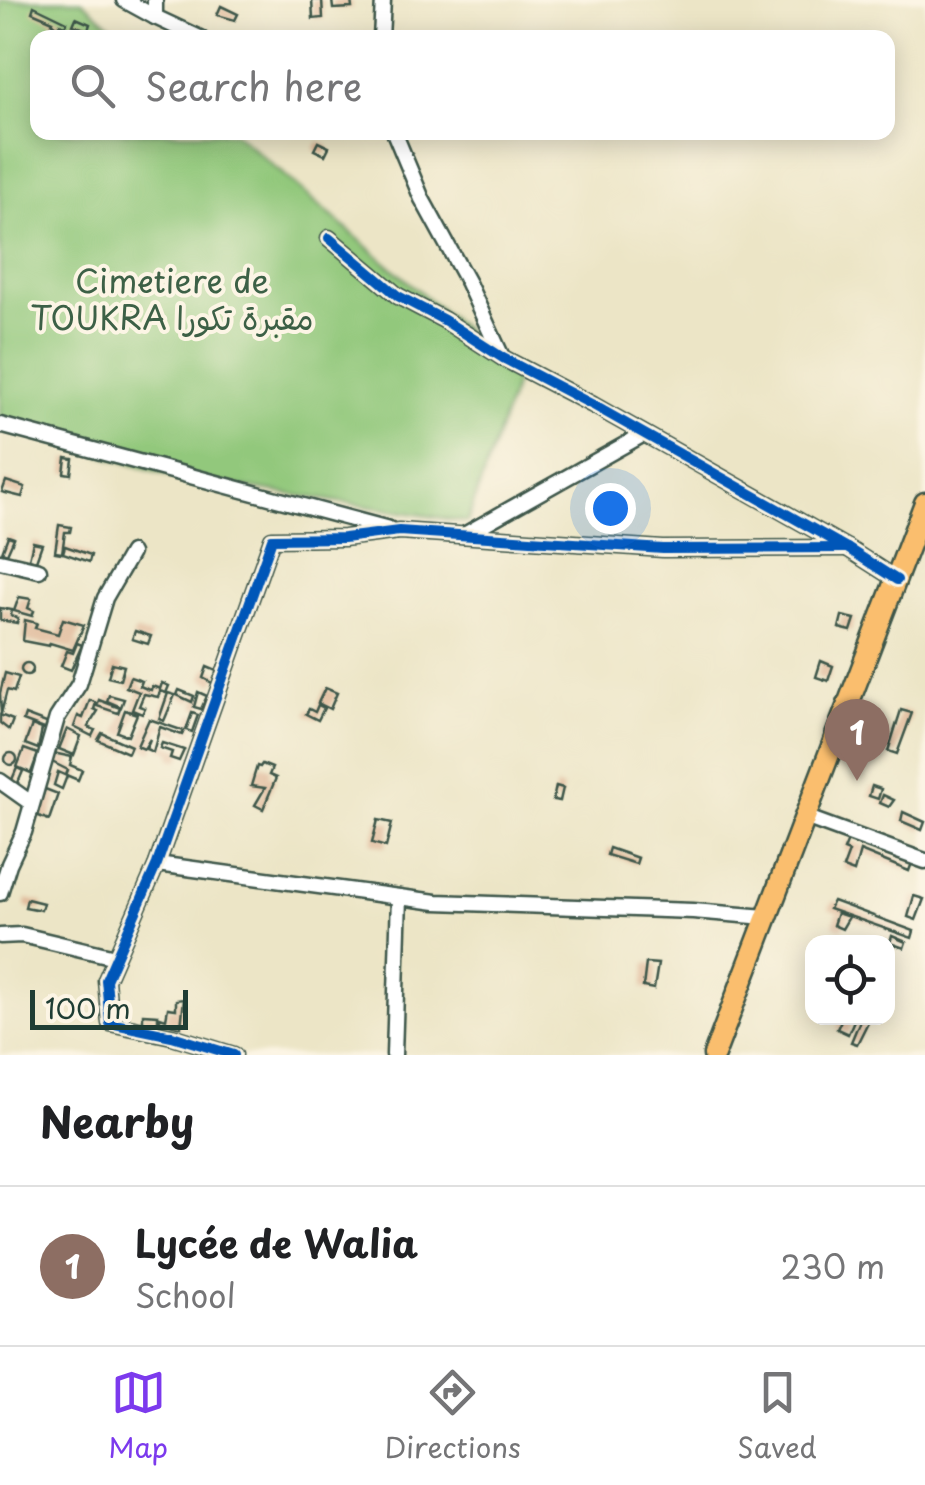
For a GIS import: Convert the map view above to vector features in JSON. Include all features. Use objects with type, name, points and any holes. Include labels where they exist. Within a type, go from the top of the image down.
[{"type":"highway","points":[[714,1055],[925,503]]},
{"type":"street","points":[[124,0],[182,30]]},
{"type":"street","points":[[155,0],[155,18]]},
{"type":"street","points":[[382,30],[384,0]]},
{"type":"street","points":[[397,140],[422,199],[468,283],[502,358]]},
{"type":"street","points":[[328,238],[398,296],[502,358],[847,548],[897,580]]},
{"type":"street","points":[[0,425],[400,532]]},
{"type":"street","points":[[464,536],[644,434]]},
{"type":"street","points":[[234,1055],[110,1023],[106,980],[157,864],[272,539],[400,532],[663,549],[847,548]]},
{"type":"street","points":[[0,893],[57,718],[79,684],[105,598],[130,554]]},
{"type":"street","points":[[0,561],[38,570]]},
{"type":"street","points":[[0,781],[31,803]]},
{"type":"street","points":[[805,818],[925,860]]},
{"type":"street","points":[[157,864],[436,902],[766,916]]},
{"type":"street","points":[[394,1055],[399,897]]},
{"type":"street","points":[[0,936],[22,935],[115,957]]},
{"type":"green space","name":"Cimetiere de TOUKRA مقبرة تكورا","points":[[0,0],[81,0],[116,30],[30,30],[30,140],[243,140],[518,376],[467,522],[172,476],[0,425]]},
{"type":"building","points":[[312,0],[322,0],[323,18],[313,19]]},
{"type":"building","points":[[332,0],[351,0],[352,8],[333,9]]},
{"type":"building","points":[[34,6],[67,22],[65,26],[58,27],[32,12]]},
{"type":"building","points":[[221,6],[238,14],[235,20],[217,15]]},
{"type":"building","points":[[76,18],[90,24],[88,30],[73,25]]},
{"type":"building","points":[[318,142],[329,147],[325,155],[314,150]]},
{"type":"building","points":[[66,458],[73,459],[71,474],[64,473]]},
{"type":"building","points":[[6,481],[25,487],[22,497],[2,492]]},
{"type":"building","points":[[59,525],[71,527],[70,532],[65,532],[62,553],[55,552]]},
{"type":"building","points":[[8,536],[14,538],[7,554],[2,552]]},
{"type":"building","points":[[33,542],[42,544],[36,561],[29,559]]},
{"type":"building","points":[[65,546],[91,555],[89,562],[63,553]]},
{"type":"building","points":[[19,597],[31,599],[28,608],[34,611],[32,616],[14,611]]},
{"type":"building","points":[[0,608],[12,610],[11,616],[18,618],[17,623],[0,620]]},
{"type":"building","points":[[842,616],[855,619],[851,631],[839,628]]},
{"type":"building","points":[[63,619],[84,625],[73,650],[23,641],[25,620],[37,623],[35,628],[58,634]]},
{"type":"building","points":[[135,631],[151,636],[148,644],[132,639]]},
{"type":"building","points":[[77,643],[82,645],[71,670],[61,666],[67,651],[73,653]]},
{"type":"building","points":[[821,661],[833,666],[828,681],[816,677]]},
{"type":"building","points":[[27,663],[33,669],[27,675],[21,669]]},
{"type":"building","points":[[112,663],[124,666],[120,680],[108,677]]},
{"type":"building","points":[[207,667],[219,672],[214,684],[203,678]]},
{"type":"building","points":[[5,673],[19,677],[14,692],[7,690],[1,714],[0,693]]},
{"type":"building","points":[[130,677],[151,690],[152,686],[160,689],[162,683],[169,686],[158,697],[144,694],[139,706],[145,708],[142,714],[132,710],[139,692],[126,687]]},
{"type":"building","points":[[325,688],[337,693],[330,709],[318,703]]},
{"type":"building","points":[[179,690],[194,696],[192,702],[177,695]]},
{"type":"building","points":[[198,692],[207,696],[201,709],[194,707]]},
{"type":"building","points":[[168,693],[175,695],[164,721],[159,719]]},
{"type":"building","points":[[109,695],[124,699],[121,707],[107,701]]},
{"type":"building","points":[[90,700],[96,703],[94,709],[98,711],[88,727],[95,730],[92,736],[74,727],[78,716],[83,718]]},
{"type":"building","points":[[99,700],[120,708],[118,713],[97,706]]},
{"type":"building","points":[[318,705],[324,708],[318,720],[306,714],[309,709],[315,712]]},
{"type":"building","points":[[125,710],[137,714],[128,736],[117,732]]},
{"type":"building","points":[[901,710],[912,713],[897,754],[888,751]]},
{"type":"building","points":[[192,713],[198,715],[192,732],[186,730]]},
{"type":"building","points":[[0,715],[13,720],[9,730],[0,723]]},
{"type":"building","points":[[25,715],[49,724],[47,730],[23,721]]},
{"type":"building","points":[[149,719],[184,731],[182,735],[160,727],[153,752],[146,749],[150,739],[144,749],[137,746]]},
{"type":"building","points":[[32,725],[42,729],[38,749],[25,744]]},
{"type":"building","points":[[67,729],[81,736],[74,755],[59,749]]},
{"type":"building","points":[[102,733],[131,746],[128,753],[98,740]]},
{"type":"building","points":[[162,743],[184,750],[179,761],[170,758],[172,752],[160,748]]},
{"type":"building","points":[[24,749],[38,754],[31,773],[17,767]]},
{"type":"building","points":[[11,753],[17,759],[11,765],[5,759]]},
{"type":"building","points":[[53,753],[72,757],[70,765],[82,770],[78,780],[50,761]]},
{"type":"building","points":[[257,766],[272,768],[269,775],[276,778],[263,809],[255,805],[265,788],[251,786]]},
{"type":"building","points":[[17,768],[23,771],[15,790],[11,782]]},
{"type":"building","points":[[58,772],[67,776],[62,789],[54,785]]},
{"type":"building","points":[[556,786],[563,788],[560,801],[553,800]]},
{"type":"building","points":[[872,786],[881,789],[878,799],[869,796]]},
{"type":"building","points":[[45,789],[58,794],[49,820],[36,815]]},
{"type":"building","points":[[883,795],[894,800],[889,807],[880,803]]},
{"type":"building","points":[[903,812],[925,822],[922,830],[901,821]]},
{"type":"building","points":[[378,820],[392,823],[386,847],[372,843]]},
{"type":"building","points":[[848,840],[912,863],[909,871],[860,851],[854,872],[843,868],[849,852],[844,850]]},
{"type":"building","points":[[609,848],[638,858],[636,864],[607,855]]},
{"type":"building","points":[[914,896],[924,899],[916,920],[908,917]]},
{"type":"building","points":[[27,899],[43,903],[41,910],[25,907]]},
{"type":"building","points":[[833,901],[914,931],[912,938],[829,909]]},
{"type":"building","points":[[837,913],[849,917],[842,929],[833,925]]},
{"type":"building","points":[[895,937],[906,942],[904,948],[895,945]]},
{"type":"building","points":[[646,963],[658,964],[654,989],[643,987]]},
{"type":"building","points":[[184,999],[181,1027],[160,1025],[160,1017],[166,1019],[168,1008],[176,1009],[176,1000]]},
{"type":"building","points":[[143,1014],[158,1015],[158,1025],[143,1022]]},
{"type":"building","points":[[839,1025],[852,1025],[848,1034],[837,1029]]},
{"type":"building","points":[[858,1025],[866,1025],[857,1044],[851,1042]]},
{"type":"cycle path","points":[[329,238],[398,296],[847,548],[897,580]]},
{"type":"cycle path","points":[[234,1055],[110,1023],[106,980],[157,864],[272,539],[344,538],[399,531],[663,549],[847,548]]},
{"type":"place","name":"Lycée de Walia","points":[[857,781]]}]
